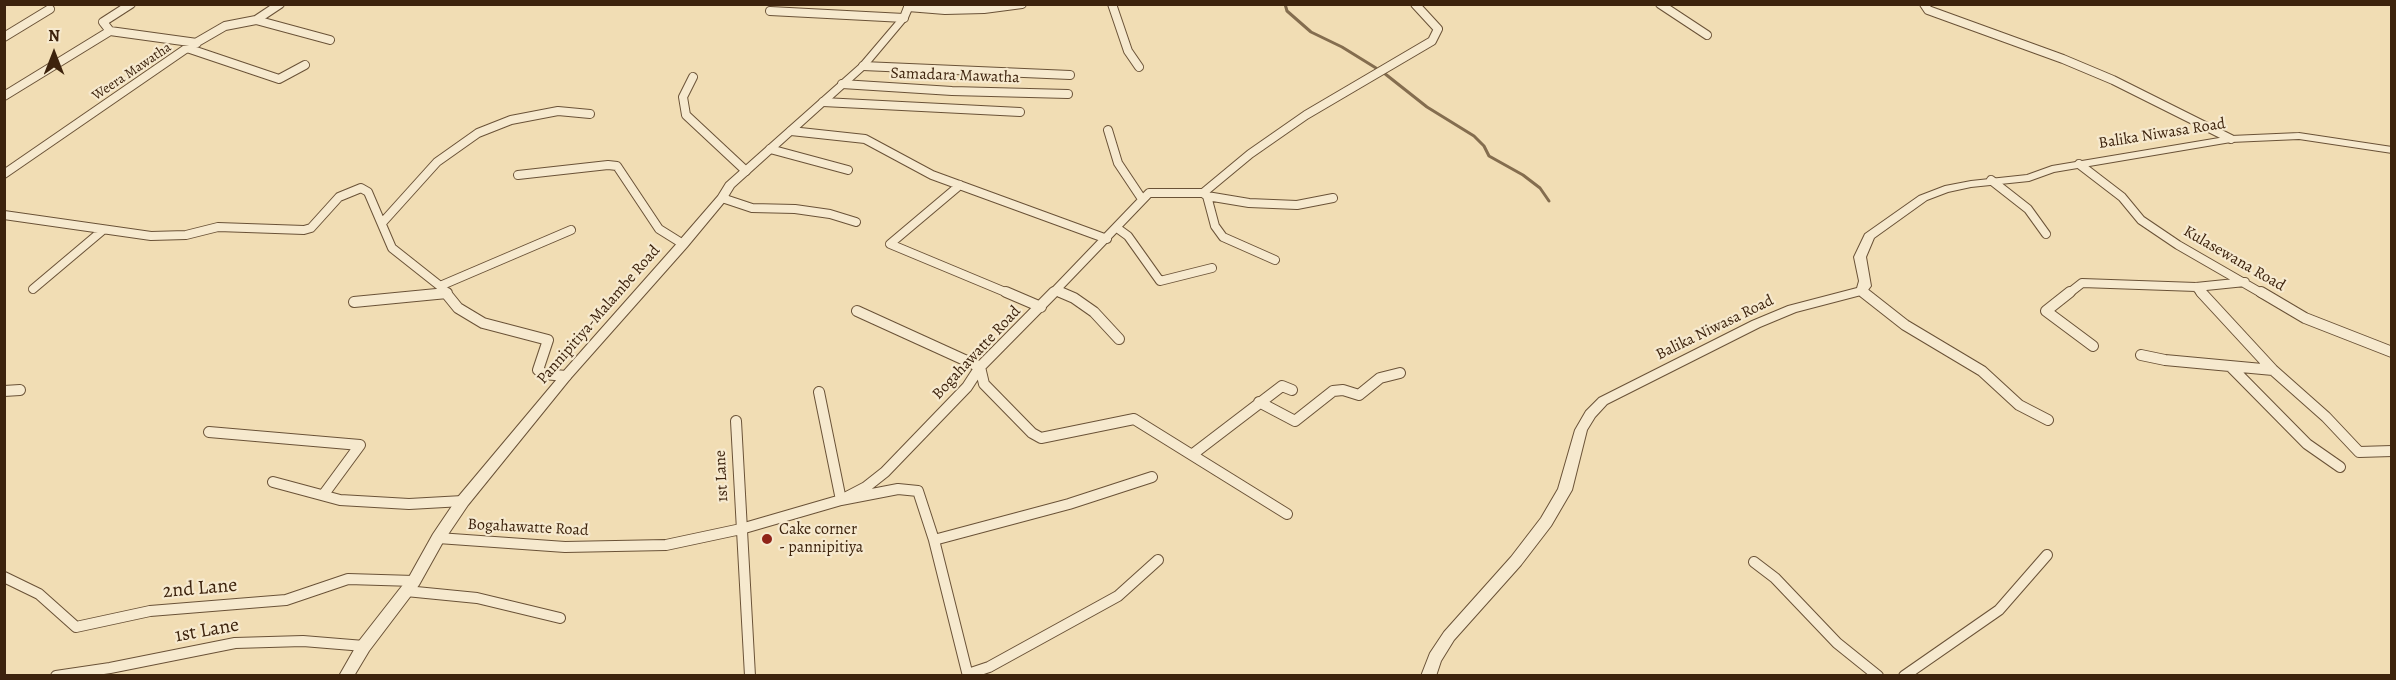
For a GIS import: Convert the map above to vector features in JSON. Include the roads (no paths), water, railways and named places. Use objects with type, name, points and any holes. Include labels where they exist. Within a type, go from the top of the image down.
[{"type":"street","points":[[110,31],[103,22],[131,4]]},
{"type":"street","name":"Weera Mawatha","points":[[4,174],[187,48],[225,26],[256,20],[280,4]]},
{"type":"street","points":[[770,11],[965,10],[1022,4]]},
{"type":"street","points":[[1112,4],[1128,51],[1139,67]]},
{"type":"street","points":[[1205,195],[1250,154],[1306,115],[1432,41],[1437,28],[1415,4]]},
{"type":"street","points":[[1660,4],[1707,35]]},
{"type":"street","points":[[1924,4],[1928,10],[2113,80],[2231,139]]},
{"type":"street","points":[[4,38],[50,9]]},
{"type":"street","name":"Pannipitiya-Malambe Road","points":[[346,675],[364,646],[414,580],[463,501],[566,376],[683,244],[722,198],[730,185],[863,66],[907,10]]},
{"type":"street","points":[[256,20],[330,40]]},
{"type":"street","points":[[4,96],[110,31],[197,43]]},
{"type":"street","points":[[187,48],[279,79],[305,65]]},
{"type":"street","points":[[863,66],[1070,75]]},
{"type":"street","points":[[693,77],[683,97],[686,116],[746,171]]},
{"type":"street","name":"Samadara Mawatha","points":[[842,84],[952,91],[1068,94]]},
{"type":"street","points":[[822,102],[1020,112]]},
{"type":"street","points":[[382,223],[437,162],[478,133],[511,120],[558,111],[590,114]]},
{"type":"street","points":[[1108,130],[1118,163],[1142,199],[1149,193],[1205,195],[1249,203],[1297,205],[1333,198]]},
{"type":"street","points":[[791,131],[866,139],[932,175],[1107,238]]},
{"type":"street","name":"Balika Niwasa Road","points":[[1428,675],[1449,636],[1509,570],[1546,522],[1565,490],[1581,430],[1590,414],[1603,401],[1634,383],[1664,371],[1756,324],[1792,309],[1861,291],[1865,286],[1865,281],[1860,257],[1869,236],[1923,198],[1945,189],[1991,180],[2028,178],[2052,169],[2231,139],[2299,136],[2391,150]]},
{"type":"street","points":[[770,149],[848,170]]},
{"type":"street","name":"Kulasewana Road","points":[[2079,164],[2122,197],[2141,220],[2178,245],[2306,318],[2391,351]]},
{"type":"street","points":[[518,176],[608,165],[617,166],[659,229],[683,244]]},
{"type":"street","points":[[1991,180],[2028,209],[2046,234]]},
{"type":"street","points":[[960,185],[890,243],[1041,307]]},
{"type":"street","points":[[4,215],[103,231],[151,236],[186,235],[218,227],[304,230],[311,228],[339,197],[361,188],[368,192],[392,248],[444,290],[458,308],[483,323],[548,340],[538,370],[544,374],[566,376]]},
{"type":"street","points":[[1205,195],[1215,226],[1223,237],[1275,260]]},
{"type":"street","points":[[722,198],[752,208],[795,209],[830,214],[856,222]]},
{"type":"street","name":"Bogahawatte Road","points":[[438,538],[565,547],[666,545],[741,529],[841,500],[867,487],[885,472],[967,387],[980,367],[1041,307],[1142,199]]},
{"type":"street","points":[[1117,228],[1128,236],[1160,281],[1212,268]]},
{"type":"street","points":[[354,302],[444,290],[571,230]]},
{"type":"street","points":[[33,289],[103,231]]},
{"type":"street","points":[[2093,346],[2046,311],[2082,283],[2196,286],[2232,285],[2245,282]]},
{"type":"street","points":[[2196,286],[2273,370],[2326,417],[2359,452],[2391,451]]},
{"type":"street","points":[[1056,291],[1074,298],[1094,312],[1119,339]]},
{"type":"street","points":[[1861,291],[1905,324],[1982,372],[2019,405],[2048,420]]},
{"type":"street","points":[[857,311],[980,367],[984,384],[1032,433],[1041,438],[1134,419],[1287,514]]},
{"type":"street","points":[[2141,355],[2165,360],[2273,370]]},
{"type":"street","points":[[2230,366],[2307,444],[2340,467]]},
{"type":"street","points":[[1259,402],[1295,421],[1333,392],[1343,390],[1359,395],[1380,378],[1400,373]]},
{"type":"street","points":[[1192,454],[1282,386],[1292,390]]},
{"type":"street","points":[[4,391],[20,390]]},
{"type":"street","points":[[819,392],[841,500],[898,489],[918,491],[934,540],[968,675],[989,667],[1118,596],[1158,560]]},
{"type":"street","name":"1st Lane","points":[[736,422],[750,675]]},
{"type":"street","points":[[209,432],[360,445],[324,494]]},
{"type":"street","points":[[934,540],[1069,504],[1152,477]]},
{"type":"street","points":[[273,482],[340,500],[409,504],[463,501]]},
{"type":"street","points":[[1904,675],[2000,610],[2047,555]]},
{"type":"street","points":[[1754,562],[1774,578],[1837,643],[1878,675]]},
{"type":"street","name":"2nd Lane","points":[[4,577],[39,594],[76,627],[150,611],[286,600],[348,579],[414,580]]},
{"type":"street","points":[[406,591],[477,598],[560,618]]},
{"type":"street","name":"1st Lane","points":[[56,675],[110,668],[235,643],[303,640],[364,646]]},
{"type":"waterway","points":[[1285,4],[1287,11],[1311,32],[1342,47],[1376,68]]},
{"type":"waterway","points":[[1384,73],[1427,107],[1474,136],[1484,146],[1489,156],[1523,175],[1540,188],[1549,201]]},
{"type":"place","name":"Cake corner - pannipitiya","points":[[767,539]]}]
